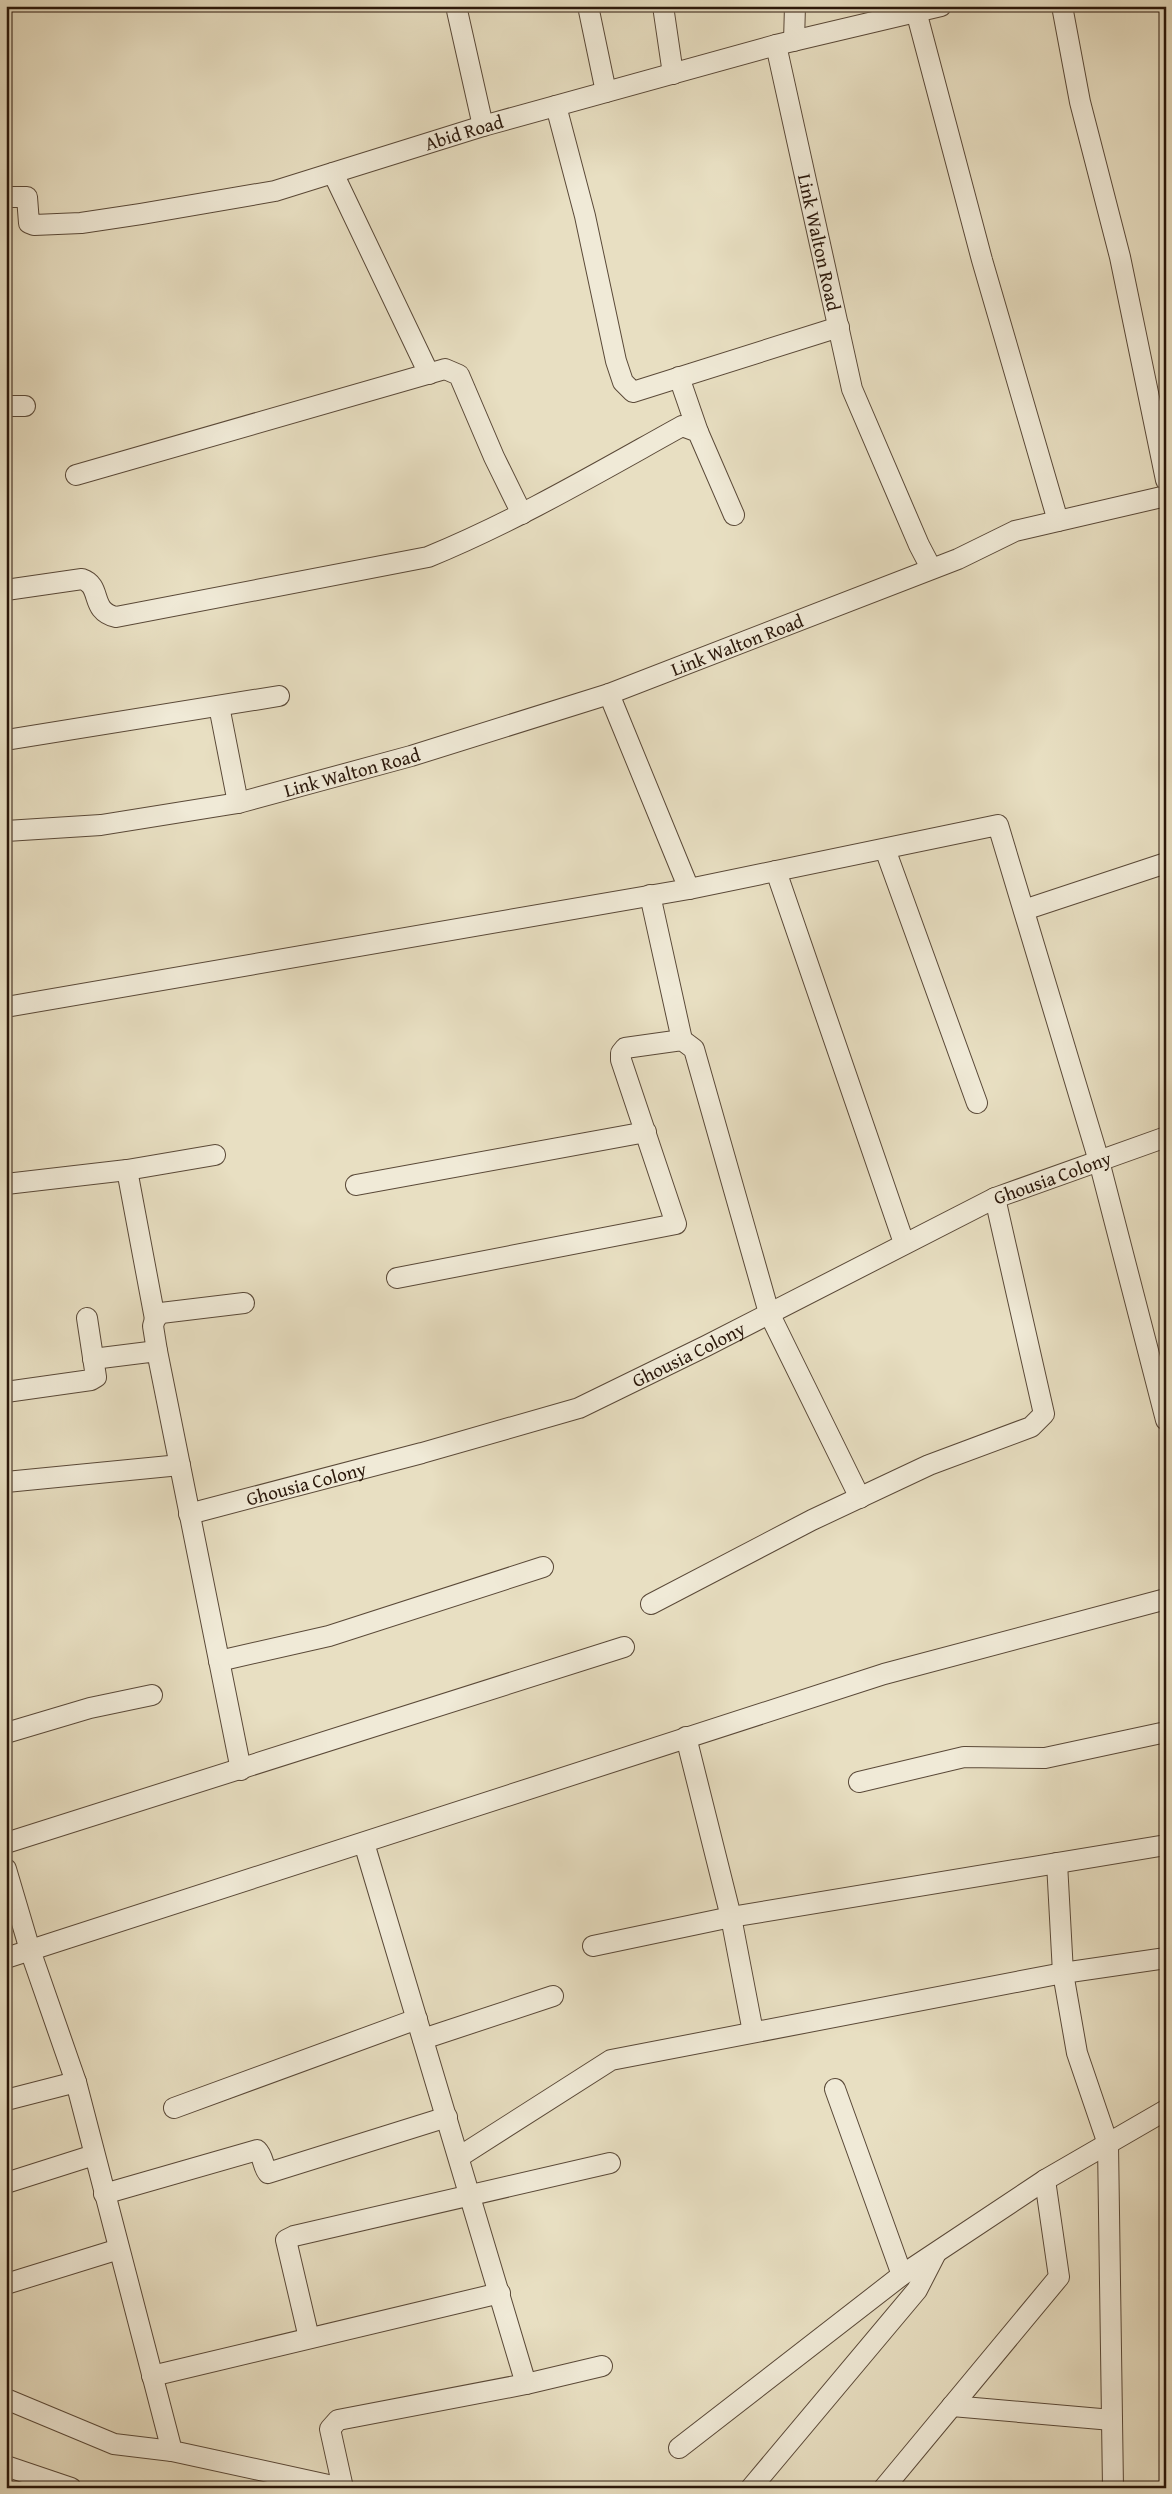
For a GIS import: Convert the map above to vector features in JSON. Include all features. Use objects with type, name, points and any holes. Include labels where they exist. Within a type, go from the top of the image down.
[{"type":"street","points":[[456,6],[483,126]]},
{"type":"street","points":[[588,6],[606,92]]},
{"type":"street","points":[[663,6],[674,74]]},
{"type":"street","name":"Link Walton Road","points":[[6,831],[101,825],[238,803],[411,756],[609,694],[932,568],[919,545],[852,389],[785,43],[795,6]]},
{"type":"street","name":"Abid Road","points":[[6,197],[27,197],[30,225],[80,223],[275,191],[483,126],[907,11],[942,6]]},
{"type":"street","points":[[1062,6],[1080,102],[1120,257],[1166,480]]},
{"type":"street","points":[[907,11],[1058,521]]},
{"type":"street","points":[[556,106],[585,216],[616,361],[623,382],[633,392],[839,327]]},
{"type":"street","points":[[333,173],[429,374]]},
{"type":"street","points":[[76,475],[445,370],[459,375],[494,457],[522,514]]},
{"type":"street","points":[[679,377],[698,432],[734,515]]},
{"type":"street","points":[[6,590],[82,579],[89,582],[94,589],[103,611],[116,616],[428,557],[474,538],[522,514],[682,426],[698,432]]},
{"type":"street","points":[[932,568],[958,560],[1015,531],[1166,496]]},
{"type":"street","points":[[609,694],[689,889]]},
{"type":"street","points":[[6,740],[280,696]]},
{"type":"street","points":[[219,706],[238,803]]},
{"type":"street","points":[[6,1007],[689,889],[998,826],[1099,1161],[1166,1420]]},
{"type":"street","points":[[885,849],[977,1103]]},
{"type":"street","points":[[1024,910],[1166,863]]},
{"type":"street","points":[[776,871],[904,1243]]},
{"type":"street","points":[[650,895],[682,1040],[694,1049],[769,1313],[860,1498]]},
{"type":"street","points":[[397,1278],[676,1224],[621,1060],[621,1053],[625,1048],[682,1040]]},
{"type":"street","points":[[356,1185],[646,1132]]},
{"type":"street","name":"Ghousia Colony","points":[[190,1514],[422,1453],[579,1408],[995,1198],[1166,1136]]},
{"type":"street","points":[[6,1184],[127,1170],[215,1155]]},
{"type":"street","points":[[127,1170],[155,1319],[153,1326],[157,1351],[241,1770]]},
{"type":"street","points":[[651,1604],[812,1520],[929,1465],[1031,1427],[1044,1414],[995,1198]]},
{"type":"street","points":[[155,1319],[161,1314],[244,1303]]},
{"type":"street","points":[[6,1392],[92,1380],[96,1377],[87,1318]]},
{"type":"street","points":[[94,1359],[157,1351]]},
{"type":"street","points":[[6,1482],[180,1465]]},
{"type":"street","points":[[219,1661],[329,1636],[543,1567]]},
{"type":"street","points":[[6,1958],[364,1843],[686,1736],[884,1674],[1166,1599]]},
{"type":"street","points":[[6,1843],[624,1647]]},
{"type":"street","points":[[6,1733],[90,1708],[152,1695]]},
{"type":"street","points":[[859,1782],[964,1757],[1045,1758],[1166,1732]]},
{"type":"street","points":[[686,1736],[731,1917],[753,2032]]},
{"type":"street","points":[[364,1843],[526,2384]]},
{"type":"street","points":[[593,1946],[731,1917],[1166,1845]]},
{"type":"street","points":[[1057,1863],[1063,1973],[1077,2053],[1108,2144],[1112,2488]]},
{"type":"street","points":[[6,1869],[30,1950],[76,2082],[172,2451]]},
{"type":"street","points":[[459,2157],[611,2060],[1063,1973],[1166,1958]]},
{"type":"street","points":[[174,2108],[420,2029],[553,1996]]},
{"type":"street","points":[[6,2100],[76,2082]]},
{"type":"street","points":[[834,2090],[902,2275]]},
{"type":"street","points":[[679,2448],[902,2275],[1045,2180],[1166,2110]]},
{"type":"street","points":[[104,2194],[257,2150],[262,2155],[264,2167],[268,2173],[447,2117]]},
{"type":"street","points":[[6,2182],[94,2155]]},
{"type":"street","points":[[309,2338],[286,2240],[294,2236],[470,2194],[610,2163]]},
{"type":"street","points":[[884,2488],[1059,2277],[1045,2180]]},
{"type":"street","points":[[6,2284],[118,2249]]},
{"type":"street","points":[[751,2488],[917,2290],[936,2253]]},
{"type":"street","points":[[152,2376],[500,2293]]},
{"type":"street","points":[[6,2400],[114,2444],[172,2451],[343,2488],[330,2429],[338,2420],[526,2384],[602,2366]]},
{"type":"street","points":[[952,2406],[1112,2420]]},
{"type":"street","points":[[6,2466],[71,2488]]}]
